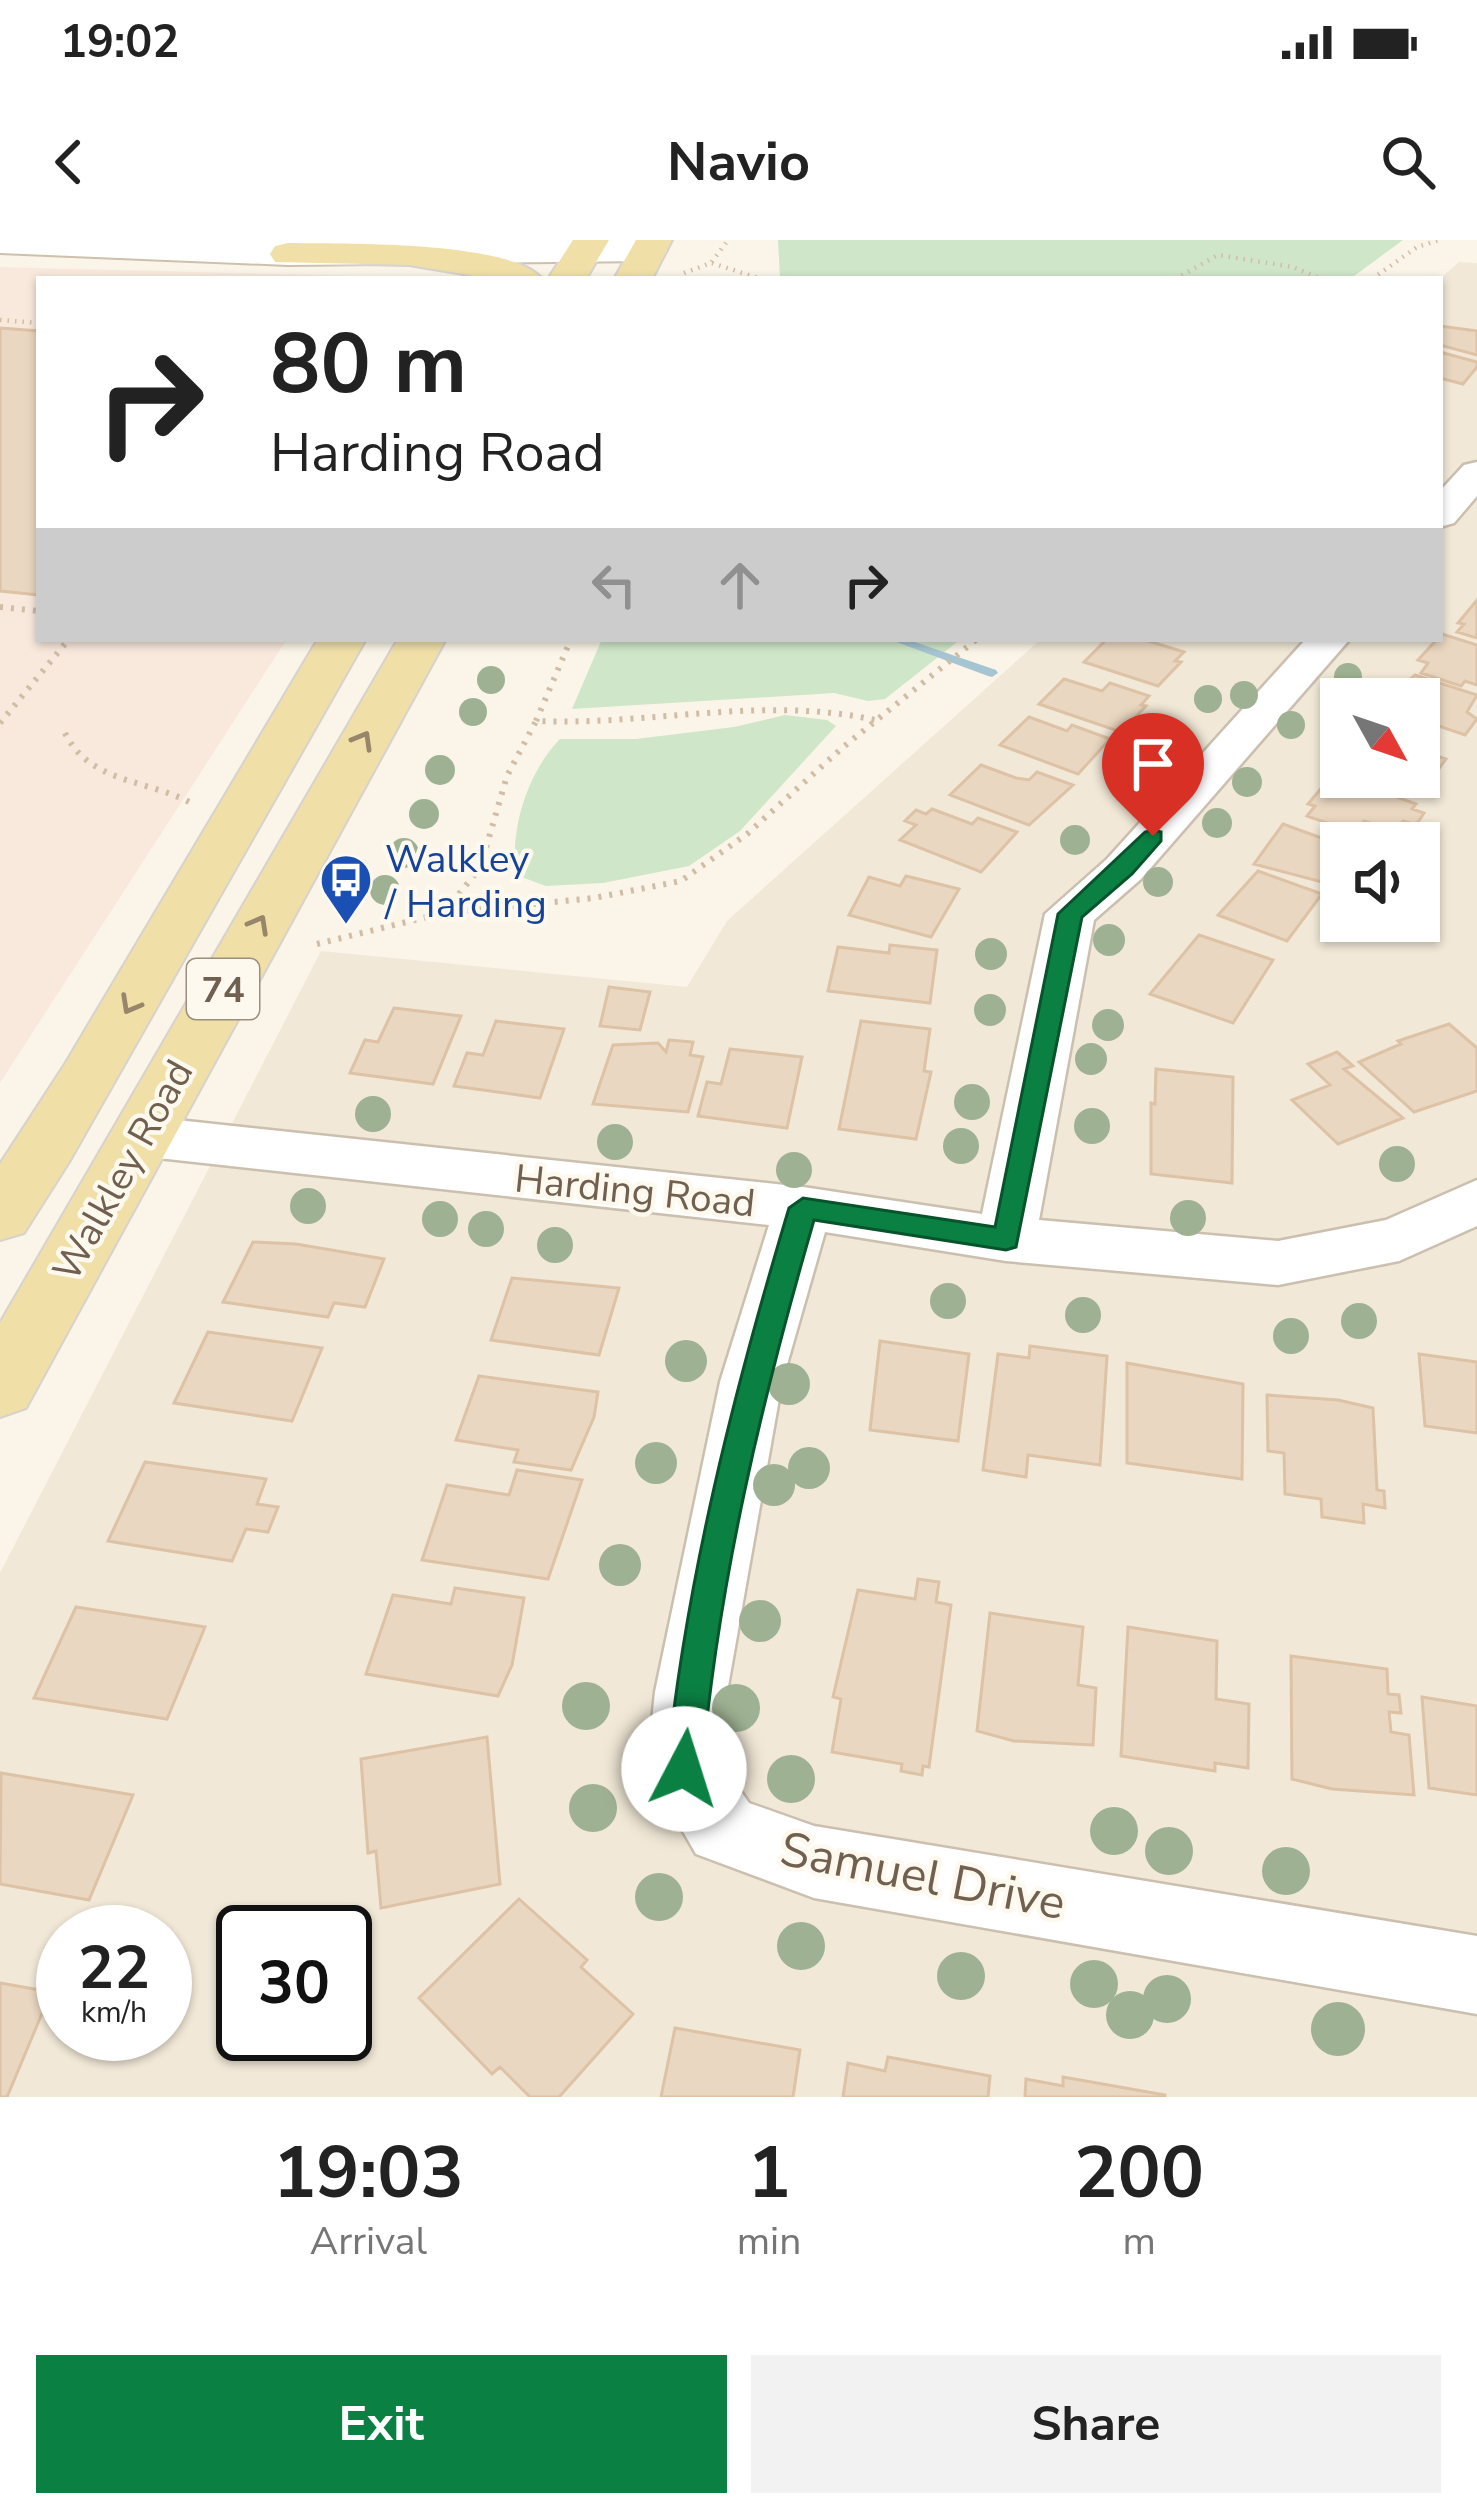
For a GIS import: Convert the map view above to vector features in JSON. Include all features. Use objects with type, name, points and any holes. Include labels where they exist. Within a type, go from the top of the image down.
[{"type":"main road","points":[[0,242],[443,259],[488,265],[516,276]]},
{"type":"main road","points":[[288,254],[646,256]]},
{"type":"main road","points":[[336,648],[414,653]]},
{"type":"main road","name":"Walkley Road","points":[[0,1216],[62,1120],[336,648]]},
{"type":"main road","name":"Walkley Road","points":[[11,1346],[140,1136],[414,653]]},
{"type":"main road","points":[[62,1120],[140,1136]]},
{"type":"street","points":[[1443,512],[1477,473]]},
{"type":"street","points":[[1006,1239],[1070,914],[1124,869],[1326,642]]},
{"type":"street","name":"Harding Road","points":[[140,1136],[803,1208],[1006,1239],[1278,1263],[1399,1239],[1477,1201]]},
{"type":"street","name":"Samuel Drive","points":[[803,1208],[752,1382],[692,1692],[684,1769],[723,1829],[814,1862],[1477,1975]]},
{"type":"path","points":[[683,273],[712,263],[728,240]]},
{"type":"path","points":[[1376,276],[1417,248],[1439,240]]},
{"type":"path","points":[[1180,276],[1218,255],[1293,267],[1315,276]]},
{"type":"path","points":[[712,263],[752,276]]},
{"type":"path","points":[[0,320],[36,323]]},
{"type":"path","points":[[0,608],[36,611]]},
{"type":"path","points":[[0,723],[67,642]]},
{"type":"path","points":[[443,913],[480,868],[507,776],[570,642]]},
{"type":"path","points":[[317,944],[443,913],[594,898],[680,881],[747,834],[973,642]]},
{"type":"path","points":[[536,721],[655,720],[748,706],[835,707],[877,720]]},
{"type":"path","points":[[65,734],[69,745],[108,777],[164,789],[201,810]]},
{"type":"shaded area","points":[[1459,262],[1477,263],[1477,2097],[0,2097],[0,1573],[321,951],[687,987],[727,921],[1038,642],[1443,642],[1443,276]]},
{"type":"shaded area","points":[[0,267],[352,276],[36,276],[36,642],[285,642],[0,1083]]},
{"type":"green space","points":[[778,240],[1403,240],[1354,276],[780,276]]},
{"type":"green space","points":[[601,642],[957,642],[885,699],[868,701],[834,693],[572,709]]},
{"type":"green space","points":[[785,715],[827,720],[836,726],[740,831],[689,866],[603,883],[546,886],[516,875],[523,802],[538,768],[560,739],[636,739],[734,727]]},
{"type":"building","points":[[1443,326],[1477,331],[1477,355],[1443,346]]},
{"type":"building","points":[[0,328],[36,331],[36,595],[0,591]]},
{"type":"building","points":[[1443,353],[1477,362],[1463,384],[1443,379]]},
{"type":"building","points":[[1477,600],[1477,638],[1457,632],[1464,624],[1458,623]]},
{"type":"building","points":[[1443,634],[1477,645],[1477,685],[1465,681],[1461,686],[1421,673],[1428,663],[1418,660],[1435,642],[1443,642]]},
{"type":"building","points":[[1104,642],[1152,642],[1184,652],[1175,661],[1181,662],[1158,686],[1084,662]]},
{"type":"building","points":[[1064,679],[1102,691],[1110,683],[1149,696],[1141,705],[1146,706],[1121,732],[1039,704]]},
{"type":"building","points":[[1440,683],[1477,695],[1467,712],[1477,719],[1465,735],[1440,726]]},
{"type":"building","points":[[1029,717],[1110,739],[1078,774],[1000,745]]},
{"type":"building","points":[[981,765],[1016,778],[1029,780],[1037,772],[1073,785],[1029,825],[950,795]]},
{"type":"building","points":[[1320,790],[1320,798],[1399,798],[1424,813],[1418,822],[1324,822],[1307,816],[1315,806],[1308,804]]},
{"type":"building","points":[[932,809],[972,824],[978,818],[1017,832],[981,872],[900,840],[916,825],[905,821],[916,810],[926,814]]},
{"type":"building","points":[[1283,824],[1320,837],[1320,881],[1254,864]]},
{"type":"building","points":[[1258,871],[1320,893],[1287,941],[1218,915]]},
{"type":"building","points":[[906,876],[959,889],[931,937],[849,915],[869,877],[900,886]]},
{"type":"building","points":[[1199,935],[1273,960],[1233,1023],[1150,994]]},
{"type":"building","points":[[890,945],[937,950],[930,1003],[828,991],[838,947],[889,953]]},
{"type":"building","points":[[609,987],[650,992],[640,1030],[600,1026]]},
{"type":"building","points":[[394,1008],[461,1016],[433,1084],[350,1073],[365,1040],[378,1042]]},
{"type":"building","points":[[496,1021],[564,1029],[540,1098],[454,1086],[467,1053],[483,1055]]},
{"type":"building","points":[[861,1021],[930,1029],[924,1071],[931,1072],[916,1139],[839,1129]]},
{"type":"building","points":[[1449,1024],[1477,1048],[1477,1091],[1414,1112],[1359,1062],[1401,1044],[1398,1041]]},
{"type":"building","points":[[669,1040],[693,1042],[690,1055],[703,1057],[688,1112],[593,1104],[613,1045],[658,1043],[666,1052]]},
{"type":"building","points":[[730,1049],[802,1057],[787,1128],[698,1116],[707,1082],[721,1084]]},
{"type":"building","points":[[1337,1052],[1353,1066],[1344,1069],[1403,1118],[1338,1144],[1292,1100],[1330,1085],[1308,1064]]},
{"type":"building","points":[[1156,1069],[1233,1077],[1232,1183],[1151,1174]]},
{"type":"building","points":[[253,1242],[384,1259],[365,1307],[334,1303],[328,1317],[223,1302]]},
{"type":"building","points":[[512,1278],[619,1288],[599,1355],[491,1340]]},
{"type":"building","points":[[208,1332],[322,1348],[292,1421],[174,1403]]},
{"type":"building","points":[[880,1341],[969,1354],[958,1441],[870,1430]]},
{"type":"building","points":[[1030,1346],[1107,1356],[1100,1465],[1028,1455],[1026,1477],[983,1470],[998,1354],[1029,1358]]},
{"type":"building","points":[[1419,1354],[1477,1362],[1477,1433],[1425,1426]]},
{"type":"building","points":[[1127,1363],[1243,1384],[1242,1479],[1127,1463]]},
{"type":"building","points":[[479,1376],[598,1392],[594,1417],[571,1470],[514,1462],[518,1450],[456,1440]]},
{"type":"building","points":[[1267,1395],[1338,1400],[1373,1408],[1377,1490],[1384,1491],[1385,1508],[1363,1504],[1364,1523],[1322,1517],[1321,1499],[1285,1494],[1284,1453],[1268,1451]]},
{"type":"building","points":[[145,1462],[266,1479],[257,1504],[278,1507],[268,1532],[246,1529],[232,1561],[108,1541]]},
{"type":"building","points":[[517,1470],[582,1480],[548,1579],[422,1560],[447,1485],[509,1495]]},
{"type":"building","points":[[918,1579],[939,1582],[936,1602],[951,1605],[929,1767],[923,1766],[922,1775],[901,1771],[902,1764],[832,1752],[841,1699],[833,1697],[858,1590],[915,1599]]},
{"type":"building","points":[[455,1588],[524,1598],[512,1665],[498,1696],[366,1674],[393,1595],[451,1604]]},
{"type":"building","points":[[76,1607],[205,1627],[167,1719],[34,1698]]},
{"type":"building","points":[[990,1613],[1083,1627],[1078,1685],[1096,1688],[1093,1745],[1014,1741],[977,1731]]},
{"type":"building","points":[[1128,1627],[1217,1641],[1216,1699],[1249,1704],[1248,1768],[1215,1763],[1215,1771],[1121,1756]]},
{"type":"building","points":[[1291,1656],[1387,1669],[1388,1694],[1399,1695],[1401,1713],[1389,1712],[1391,1732],[1409,1735],[1414,1795],[1332,1789],[1292,1779]]},
{"type":"building","points":[[1422,1697],[1477,1706],[1477,1795],[1429,1788]]},
{"type":"building","points":[[487,1737],[500,1884],[381,1908],[376,1851],[368,1853],[361,1759]]},
{"type":"building","points":[[1,1773],[133,1795],[89,1900],[0,1884]]},
{"type":"building","points":[[519,1899],[587,1960],[581,1967],[633,2014],[559,2097],[530,2097],[500,2067],[492,2074],[419,1998]]},
{"type":"building","points":[[0,1983],[36,1989],[36,2028],[7,2097],[0,2097]]},
{"type":"building","points":[[675,2028],[800,2050],[793,2097],[661,2097]]},
{"type":"building","points":[[888,2057],[990,2076],[988,2097],[843,2097],[848,2063],[885,2071]]},
{"type":"building","points":[[1063,2077],[1165,2097],[1025,2097],[1026,2079],[1063,2086]]},
{"type":"waterway","points":[[903,642],[992,673]]},
{"type":"place","name":"Walkley / Harding","points":[[346,926]]},
{"type":"route","points":[[684,1769],[692,1692],[752,1382],[803,1208],[1006,1239],[1070,914],[1124,869],[1153,836]]}]
